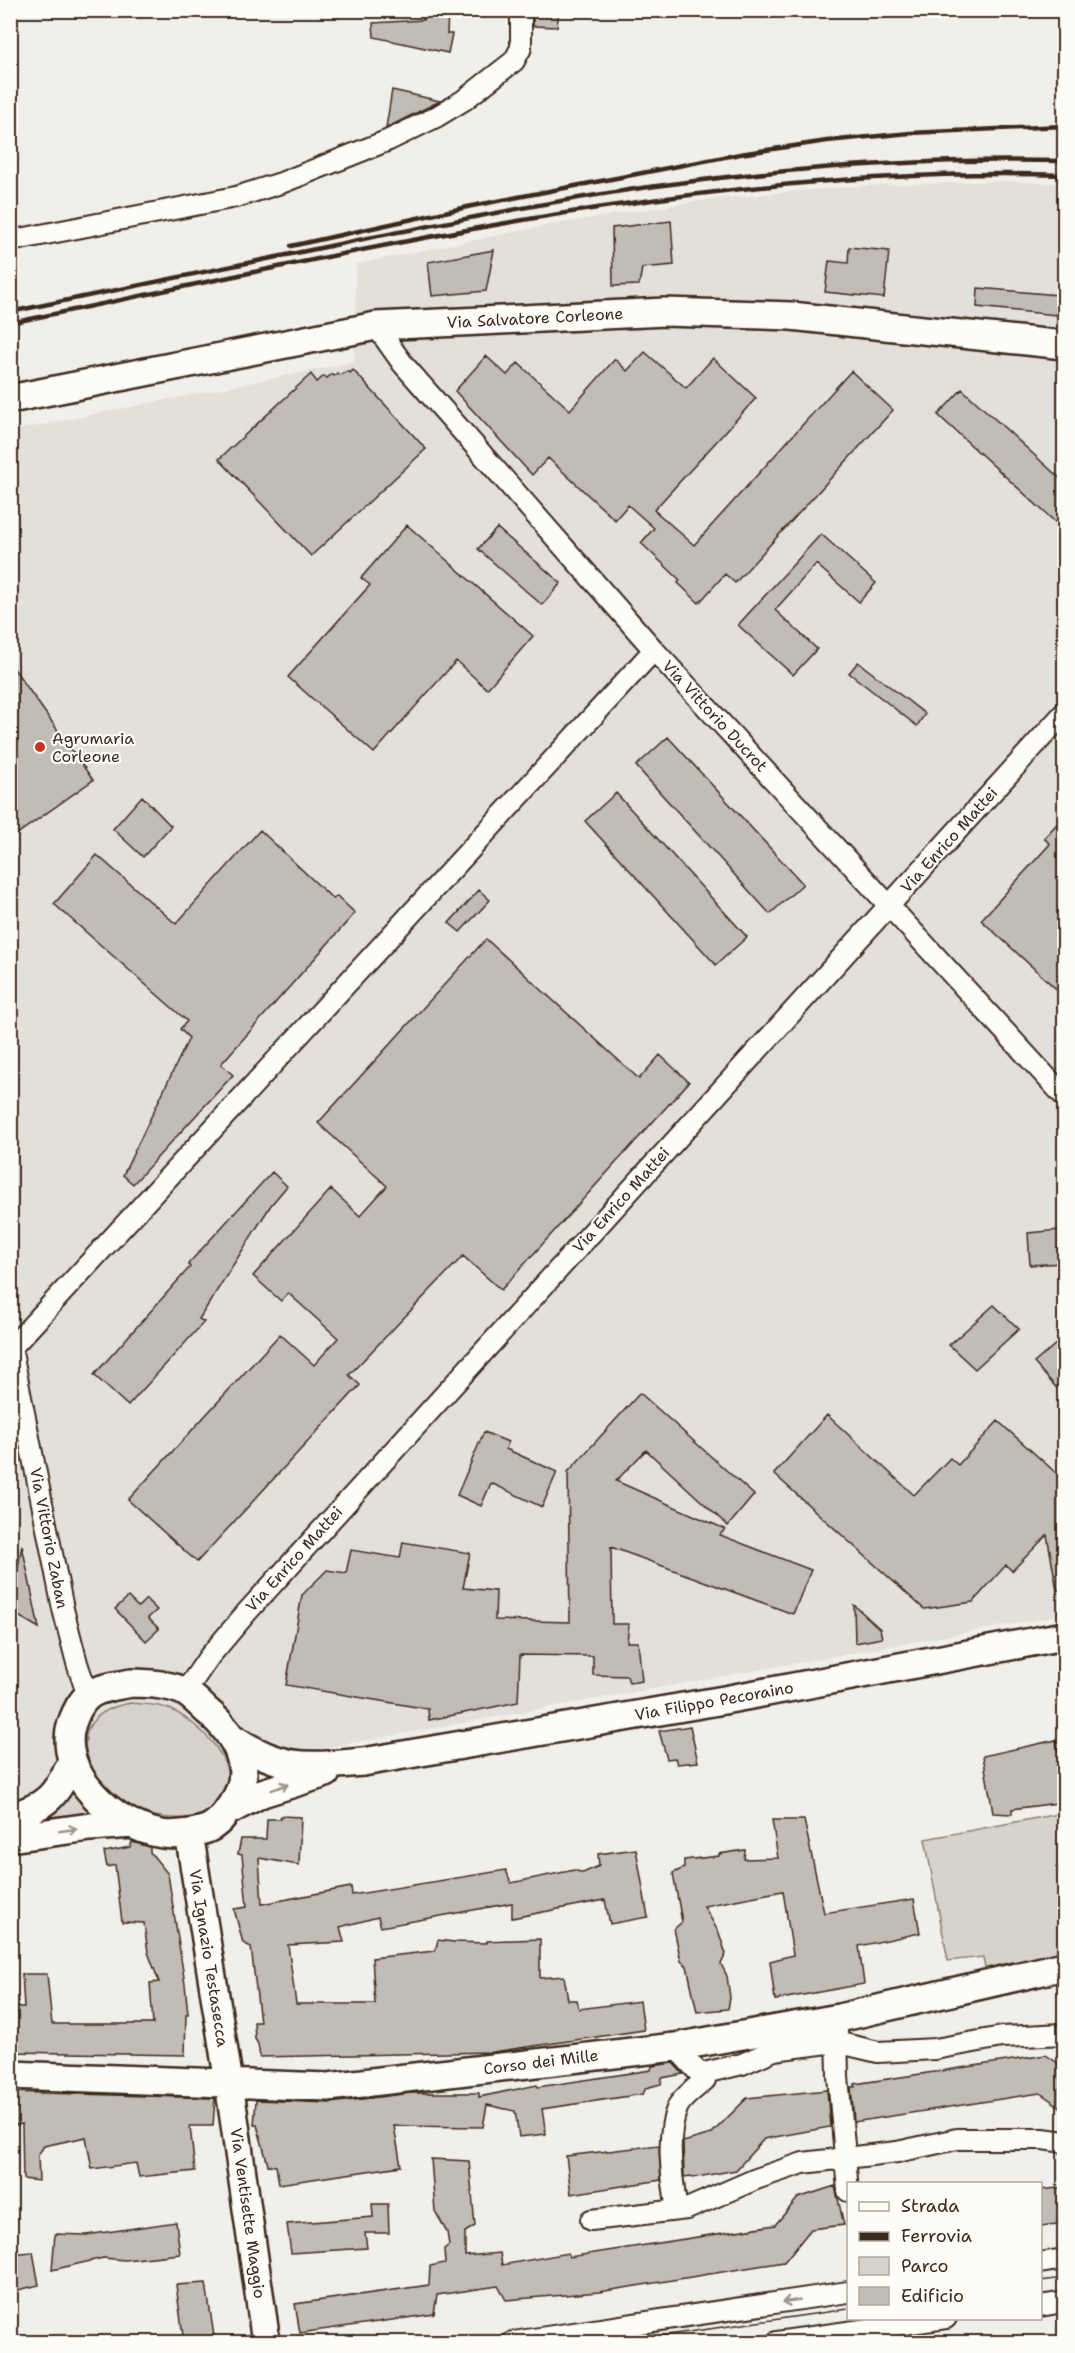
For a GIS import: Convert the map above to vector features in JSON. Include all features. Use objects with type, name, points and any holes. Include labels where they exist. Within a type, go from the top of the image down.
[{"type":"street","points":[[10,241],[236,196],[281,183],[389,140],[436,117],[464,100],[514,61],[521,48],[521,10]]},
{"type":"street","name":"Via Salvatore Corleone","points":[[10,399],[376,326],[665,312],[791,316],[1065,345]]},
{"type":"street","name":"Via Vittorio Ducrot","points":[[376,326],[403,364],[654,650],[1065,1096]]},
{"type":"street","points":[[11,1345],[654,650]]},
{"type":"street","name":"Via Enrico Mattei","points":[[185,1692],[209,1657],[247,1612],[1065,713]]},
{"type":"street","name":"Via Vittorio Zaban","points":[[11,1345],[63,1609],[88,1696]]},
{"type":"street","name":"Via Filippo Pecoraino","points":[[231,1737],[254,1753],[275,1762],[314,1767],[363,1762],[724,1700],[1065,1636]]},
{"type":"street","points":[[132,1683],[149,1683],[185,1692],[216,1718],[231,1737],[242,1758],[243,1781],[240,1795],[217,1823],[189,1833],[162,1834],[133,1824],[110,1812],[93,1795],[72,1762],[68,1734],[75,1714],[88,1696],[106,1688],[132,1683]]},
{"type":"street","points":[[10,1817],[36,1809],[59,1787],[72,1762]]},
{"type":"street","name":"Via Filippo Pecoraino","points":[[227,1812],[262,1793],[363,1762]]},
{"type":"street","points":[[10,1838],[90,1827],[133,1824]]},
{"type":"street","name":"Via Ignazio Testasecca","points":[[189,1833],[229,2083]]},
{"type":"street","name":"Corso dei Mille","points":[[10,2074],[328,2087],[837,2030],[1065,1966]]},
{"type":"street","points":[[837,2030],[848,2182]]},
{"type":"street","points":[[700,2074],[742,2064],[774,2050],[837,2030],[878,2052],[935,2049],[1002,2037],[1065,2034]]},
{"type":"street","points":[[675,2047],[705,2080],[679,2104],[673,2122],[672,2178],[677,2210]]},
{"type":"street","name":"Via Ventisette Maggio","points":[[229,2083],[266,2343]]},
{"type":"street","points":[[591,2220],[687,2209],[756,2179],[803,2163],[897,2152],[957,2139],[1044,2139],[1065,2142]]},
{"type":"street","points":[[1042,2262],[1065,2259]]},
{"type":"street","points":[[513,2343],[847,2292]]},
{"type":"street","points":[[1042,2306],[1065,2302]]},
{"type":"street","points":[[777,2343],[861,2336],[941,2320]]},
{"type":"shaded area","points":[[1000,181],[1064,184],[1064,1615],[11,1804],[11,431],[354,362],[356,264],[549,225],[712,199],[856,186]]},
{"type":"green space","points":[[130,1703],[170,1709],[194,1724],[216,1748],[224,1761],[227,1774],[226,1788],[208,1811],[187,1818],[147,1814],[125,1804],[98,1777],[89,1762],[86,1747],[87,1732],[94,1720],[108,1710]]},
{"type":"green space","points":[[71,1789],[91,1812],[91,1815],[37,1824],[43,1815]]},
{"type":"green space","points":[[1064,1813],[1064,1959],[986,1974],[983,1957],[948,1961],[925,1839]]},
{"type":"building","points":[[423,10],[448,10],[447,34],[452,34],[448,53],[374,37],[373,23],[423,20]]},
{"type":"building","points":[[533,10],[559,10],[557,27],[533,26]]},
{"type":"building","points":[[392,90],[401,92],[440,101],[386,128]]},
{"type":"building","points":[[671,221],[674,265],[642,268],[639,285],[613,286],[612,228]]},
{"type":"building","points":[[849,247],[889,251],[884,298],[825,292],[829,261],[848,263]]},
{"type":"building","points":[[494,250],[486,291],[432,296],[428,262]]},
{"type":"building","points":[[978,288],[1058,295],[1056,315],[977,307]]},
{"type":"building","points":[[645,352],[686,388],[713,358],[756,398],[654,510],[694,545],[851,371],[893,410],[735,583],[725,574],[699,603],[678,583],[680,580],[641,543],[654,528],[628,505],[615,520],[548,458],[532,475],[455,391],[486,356],[507,375],[518,363],[570,410],[615,359],[627,371]]},
{"type":"building","points":[[353,370],[426,449],[311,556],[219,459],[311,374],[317,382],[324,376],[327,378],[332,374],[334,376],[337,373],[339,375],[348,371],[350,373]]},
{"type":"building","points":[[962,389],[1065,483],[1065,531],[938,415]]},
{"type":"building","points":[[407,525],[533,636],[487,689],[456,661],[374,753],[288,677],[370,585],[361,578]]},
{"type":"building","points":[[497,528],[561,583],[542,605],[478,549]]},
{"type":"building","points":[[821,534],[876,583],[859,602],[816,564],[775,610],[817,649],[793,675],[738,625]]},
{"type":"building","points":[[858,662],[925,714],[917,726],[849,673]]},
{"type":"building","name":"Agrumaria Corleone","points":[[10,663],[93,780],[10,839]]},
{"type":"building","points":[[668,737],[803,884],[770,914],[636,766]]},
{"type":"building","points":[[616,793],[747,937],[716,965],[585,821]]},
{"type":"building","points":[[142,796],[171,826],[143,857],[113,829]]},
{"type":"building","points":[[1065,815],[1065,997],[981,920],[1050,844],[1044,838]]},
{"type":"building","points":[[260,830],[333,899],[337,896],[355,913],[221,1064],[233,1075],[133,1184],[123,1175],[189,1038],[180,1029],[187,1021],[54,904],[97,855],[176,924]]},
{"type":"building","points":[[479,890],[490,900],[460,932],[449,923]]},
{"type":"building","points":[[486,939],[639,1079],[660,1055],[689,1082],[501,1290],[463,1256],[349,1375],[360,1385],[197,1562],[128,1500],[280,1334],[314,1365],[338,1338],[288,1293],[281,1301],[253,1276],[331,1189],[360,1216],[387,1186],[318,1123]]},
{"type":"building","points":[[272,1172],[287,1186],[271,1205],[199,1319],[204,1322],[128,1406],[94,1375],[190,1267],[188,1264]]},
{"type":"building","points":[[1060,1230],[1063,1263],[1030,1265],[1028,1233]]},
{"type":"building","points":[[994,1305],[1019,1329],[975,1369],[949,1345]]},
{"type":"building","points":[[1065,1336],[1065,1397],[1034,1363]]},
{"type":"building","points":[[640,1393],[754,1495],[728,1526],[646,1450],[616,1481],[725,1529],[720,1535],[811,1570],[793,1614],[611,1547],[612,1624],[629,1624],[627,1642],[638,1642],[642,1681],[629,1683],[627,1676],[593,1675],[593,1656],[520,1655],[518,1702],[429,1720],[428,1709],[286,1685],[302,1595],[327,1570],[346,1573],[351,1550],[400,1558],[403,1542],[470,1553],[463,1588],[496,1591],[495,1620],[570,1622],[568,1472]]},
{"type":"building","points":[[827,1415],[914,1495],[950,1458],[958,1465],[998,1421],[1065,1481],[1065,1589],[1057,1590],[1047,1535],[1012,1571],[1006,1565],[973,1602],[924,1609],[774,1474]]},
{"type":"building","points":[[484,1432],[508,1442],[506,1449],[557,1472],[542,1507],[491,1483],[481,1506],[457,1495]]},
{"type":"building","points":[[22,1545],[39,1628],[10,1611]]},
{"type":"building","points":[[128,1597],[138,1607],[146,1599],[157,1610],[148,1618],[159,1629],[146,1641],[115,1609]]},
{"type":"building","points":[[854,1605],[880,1629],[882,1638],[855,1643]]},
{"type":"building","points":[[690,1726],[698,1762],[677,1764],[675,1758],[667,1759],[659,1731]]},
{"type":"building","points":[[1056,1740],[1065,1783],[1065,1802],[1012,1809],[1012,1814],[993,1813],[983,1756]]},
{"type":"building","points":[[281,1816],[301,1817],[299,1865],[259,1858],[262,1904],[351,1887],[352,1895],[506,1870],[511,1883],[574,1870],[583,1873],[599,1866],[598,1854],[636,1849],[648,1917],[610,1924],[605,1900],[512,1918],[512,1903],[381,1927],[378,1917],[340,1927],[344,1942],[288,1945],[296,2004],[375,2004],[372,1958],[435,1951],[438,1940],[487,1943],[487,1941],[540,1939],[540,1978],[564,1976],[568,2000],[577,2000],[579,2009],[640,2001],[644,2030],[493,2052],[260,2057],[255,2039],[254,2022],[260,2022],[251,1947],[243,1943],[234,1909],[247,1907],[242,1855],[238,1854],[241,1839],[266,1839],[267,1819],[281,1819]]},
{"type":"building","points":[[772,1820],[804,1820],[824,1913],[914,1899],[920,1933],[859,1946],[864,1984],[775,2000],[770,1961],[793,1955],[783,1891],[704,1906],[719,1933],[726,1954],[721,1964],[727,1976],[730,1998],[728,2009],[697,2012],[687,1966],[681,1961],[674,1929],[682,1922],[673,1873],[684,1868],[684,1860],[745,1850],[744,1859],[778,1858]]},
{"type":"building","points":[[132,1842],[150,1847],[150,1852],[168,1874],[188,2014],[186,2014],[185,2055],[10,2052],[10,2007],[24,2007],[22,1974],[47,1974],[52,2024],[153,2024],[150,1983],[159,1982],[148,1952],[144,1923],[122,1922],[115,1865],[107,1867],[104,1852],[130,1847]]},
{"type":"building","points":[[1046,2055],[1065,2068],[1065,2110],[1040,2093],[854,2122],[851,2087],[855,2087],[855,2084]]},
{"type":"building","points":[[673,2063],[683,2074],[662,2078],[661,2084],[646,2088],[643,2094],[542,2109],[546,2134],[519,2137],[515,2111],[487,2105],[483,2127],[394,2126],[401,2166],[279,2184],[276,2166],[268,2165],[257,2125],[254,2125],[256,2100],[330,2103],[411,2093],[479,2093],[479,2097],[537,2085],[538,2087],[651,2070],[652,2066]]},
{"type":"building","points":[[827,2090],[830,2127],[764,2139],[736,2170],[692,2178],[691,2176],[684,2177],[683,2142],[711,2134],[747,2098]]},
{"type":"building","points":[[10,2092],[215,2098],[213,2126],[190,2126],[195,2171],[139,2177],[136,2163],[92,2169],[86,2137],[44,2146],[38,2155],[39,2181],[23,2179],[22,2124],[10,2126]]},
{"type":"building","points":[[659,2145],[661,2180],[571,2194],[566,2156]]},
{"type":"building","points":[[431,2159],[469,2161],[475,2226],[465,2232],[465,2256],[500,2253],[502,2265],[568,2253],[569,2257],[775,2225],[798,2198],[835,2186],[844,2225],[811,2229],[784,2262],[599,2292],[506,2300],[498,2286],[437,2295],[434,2314],[300,2333],[295,2304],[429,2285],[430,2266],[445,2263],[444,2249],[449,2245],[447,2232],[435,2211]]},
{"type":"building","points":[[1065,2187],[1065,2223],[1042,2226],[1042,2190]]},
{"type":"building","points":[[372,2204],[388,2204],[389,2233],[365,2233],[367,2248],[291,2253],[287,2224],[373,2217]]},
{"type":"building","points":[[176,2222],[180,2254],[125,2260],[103,2258],[52,2270],[55,2234],[86,2235]]},
{"type":"building","points":[[33,2252],[39,2285],[10,2292],[10,2254]]},
{"type":"building","points":[[206,2283],[215,2343],[184,2343],[176,2285]]},
{"type":"tram line","points":[[1042,2281],[1064,2278]]},
{"type":"tram line","points":[[619,2342],[847,2309]]},
{"type":"railway","points":[[291,246],[472,206],[740,154],[827,141],[910,133],[1064,126]]},
{"type":"railway","points":[[10,312],[368,238],[640,188],[775,172],[872,164],[1064,161]]},
{"type":"railway","points":[[10,323],[402,242],[534,218],[665,198],[798,184],[930,175],[1064,175]]},
{"type":"place","name":"Agrumaria Corleone","points":[[40,747]]}]
